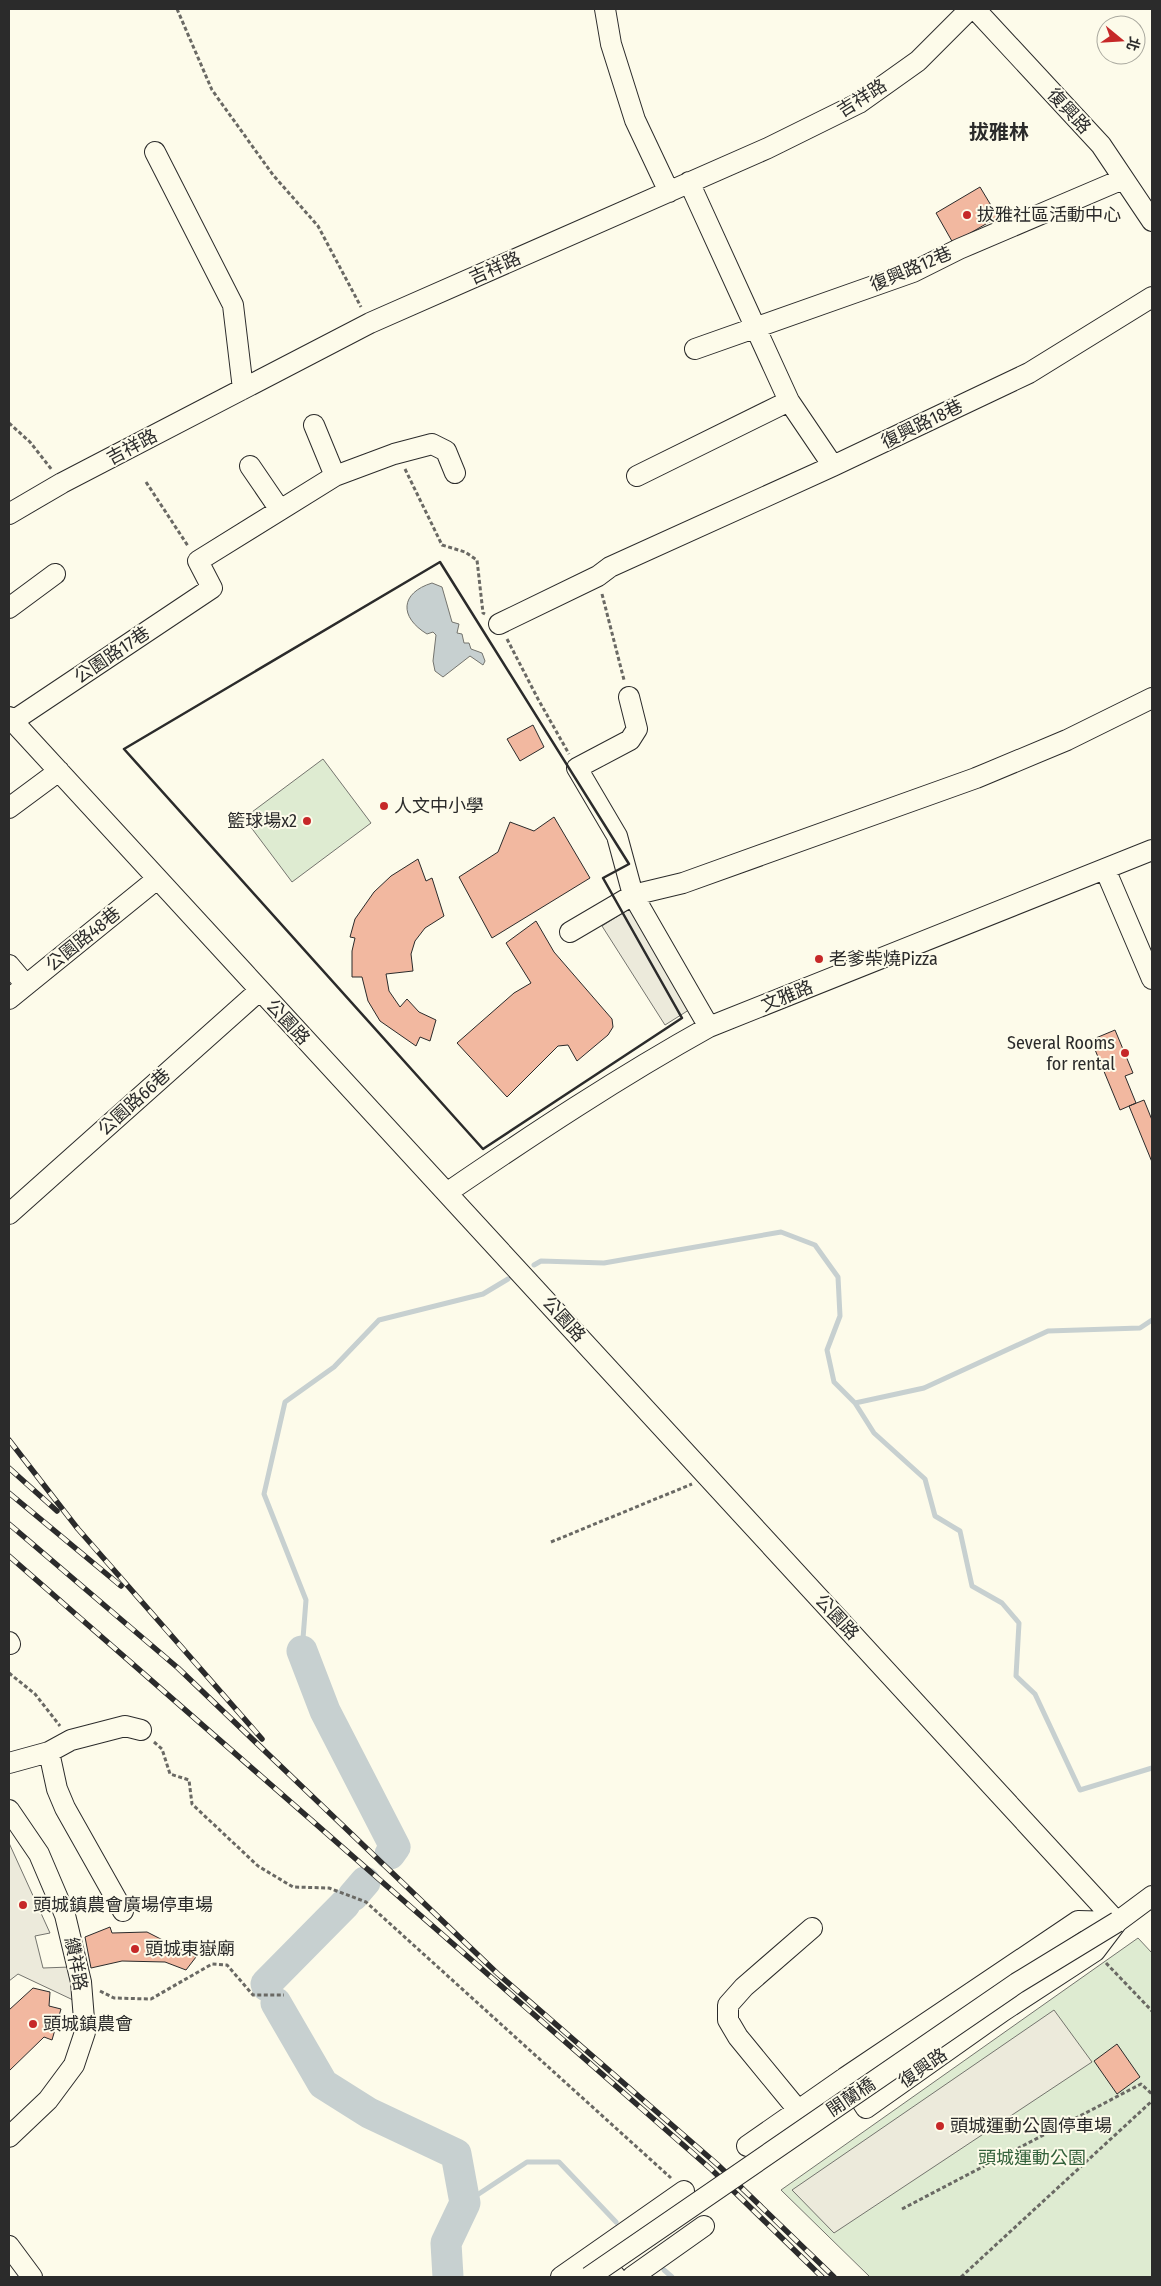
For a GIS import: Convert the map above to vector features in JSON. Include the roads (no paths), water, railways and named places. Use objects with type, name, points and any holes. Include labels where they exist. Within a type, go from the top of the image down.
[{"type":"street","points":[[605,9],[610,44],[635,120],[669,192]]},
{"type":"street","name":"吉祥路","points":[[9,514],[62,483],[370,323],[768,148],[859,103],[918,61],[970,9]]},
{"type":"street","name":"復興路","points":[[975,9],[1101,145],[1152,221]]},
{"type":"street","points":[[155,152],[233,305],[243,389]]},
{"type":"street","name":"復興路12巷","points":[[696,349],[913,272],[959,249],[1123,179]]},
{"type":"street","points":[[689,182],[789,401],[833,466]]},
{"type":"street","name":"復興路18巷","points":[[499,624],[598,576],[610,567],[833,466],[1029,373],[1152,297]]},
{"type":"street","points":[[637,476],[789,401]]},
{"type":"street","points":[[314,425],[335,476]]},
{"type":"street","points":[[250,466],[280,510],[335,476],[394,454],[432,444],[446,451],[455,473]]},
{"type":"street","name":"公園路17巷","points":[[11,719],[212,588],[198,561],[280,510]]},
{"type":"street","points":[[9,608],[55,574]]},
{"type":"street","points":[[629,697],[637,729],[630,740],[577,768],[617,836],[634,895],[709,1027]]},
{"type":"street","points":[[570,932],[634,895],[683,883],[976,778],[1067,740],[1152,698]]},
{"type":"street","name":"公園路","points":[[11,719],[259,991],[448,1192],[1117,1922]]},
{"type":"street","points":[[9,808],[59,771]]},
{"type":"street","name":"文雅路","points":[[448,1192],[530,1136],[670,1048],[709,1027],[1152,850]]},
{"type":"street","points":[[1105,870],[1152,979]]},
{"type":"street","name":"公園路48巷","points":[[9,999],[157,879]]},
{"type":"street","points":[[9,965],[26,985]]},
{"type":"street","name":"公園路66巷","points":[[9,1214],[259,991]]},
{"type":"street","points":[[9,1763],[49,1752],[71,1740],[125,1726],[141,1730]]},
{"type":"street","points":[[49,1752],[57,1789],[65,1808],[123,1911]]},
{"type":"street","name":"纘祥路","points":[[9,1810],[39,1854],[65,1915],[81,1982],[85,2032],[74,2065],[48,2100],[9,2137]]},
{"type":"street","name":"復興路","points":[[1117,1922],[1078,1921],[846,2077],[866,2108],[1003,2011],[1095,1951],[1117,1922],[1152,1896]]},
{"type":"street","name":"開蘭橋","points":[[589,2277],[1017,1983],[1117,1922]]},
{"type":"street","points":[[798,2110],[738,2037],[728,2020],[728,2005],[744,1987],[812,1928]]},
{"type":"street","points":[[747,2146],[846,2077]]},
{"type":"street","points":[[562,2277],[684,2191]]},
{"type":"street","points":[[632,2277],[704,2226]]},
{"type":"street","points":[[9,2246],[32,2277]]},
{"type":"street","points":[[596,2254],[616,2277]]},
{"type":"waterway","points":[[534,1265],[541,1261],[604,1263],[781,1232],[815,1245],[838,1277],[840,1316],[827,1350],[834,1382],[855,1403],[924,1388],[1048,1331],[1140,1328],[1152,1320]]},
{"type":"waterway","points":[[302,1651],[306,1600],[264,1494],[285,1402],[334,1367],[379,1320],[483,1294],[508,1279]]},
{"type":"waterway","points":[[855,1403],[874,1433],[925,1479],[935,1516],[960,1531],[972,1586],[1002,1603],[1019,1623],[1016,1676],[1035,1694],[1080,1790],[1152,1768]]},
{"type":"waterway","points":[[302,1651],[325,1711],[395,1847],[390,1854]]},
{"type":"waterway","points":[[353,1896],[365,1882]]},
{"type":"waterway","points":[[267,1986],[266,1984],[345,1904]]},
{"type":"waterway","points":[[276,2003],[323,2084],[369,2113],[456,2154],[465,2203],[446,2243],[448,2277]]},
{"type":"waterway","points":[[465,2203],[527,2162],[559,2162],[616,2222]]},
{"type":"waterway","points":[[664,2270],[672,2277]]},
{"type":"railway","points":[[9,1440],[78,1529],[262,1739]]},
{"type":"railway","points":[[9,1468],[57,1511]]},
{"type":"railway","points":[[9,1493],[121,1586]]},
{"type":"railway","points":[[9,1524],[178,1668],[498,1974],[718,2165],[834,2277]]},
{"type":"railway","points":[[9,1556],[712,2170],[822,2277]]},
{"type":"place","name":"拔雅社區活動中心","points":[[967,215]]},
{"type":"place","name":"人文中小學","points":[[384,806]]},
{"type":"place","name":"籃球場x2","points":[[307,821]]},
{"type":"place","name":"老爹柴燒Pizza","points":[[819,959]]},
{"type":"place","name":"Several Rooms for rental","points":[[1125,1053]]},
{"type":"place","name":"頭城鎮農會廣場停車場","points":[[23,1905]]},
{"type":"place","name":"頭城東嶽廟","points":[[135,1949]]},
{"type":"place","name":"頭城鎮農會","points":[[33,2024]]},
{"type":"place","name":"頭城運動公園停車場","points":[[940,2126]]},
{"type":"district","name":"拔雅林","points":[[999,132]]},
{"type":"park label","name":"頭城運動公園","points":[[1032,2158]]}]
